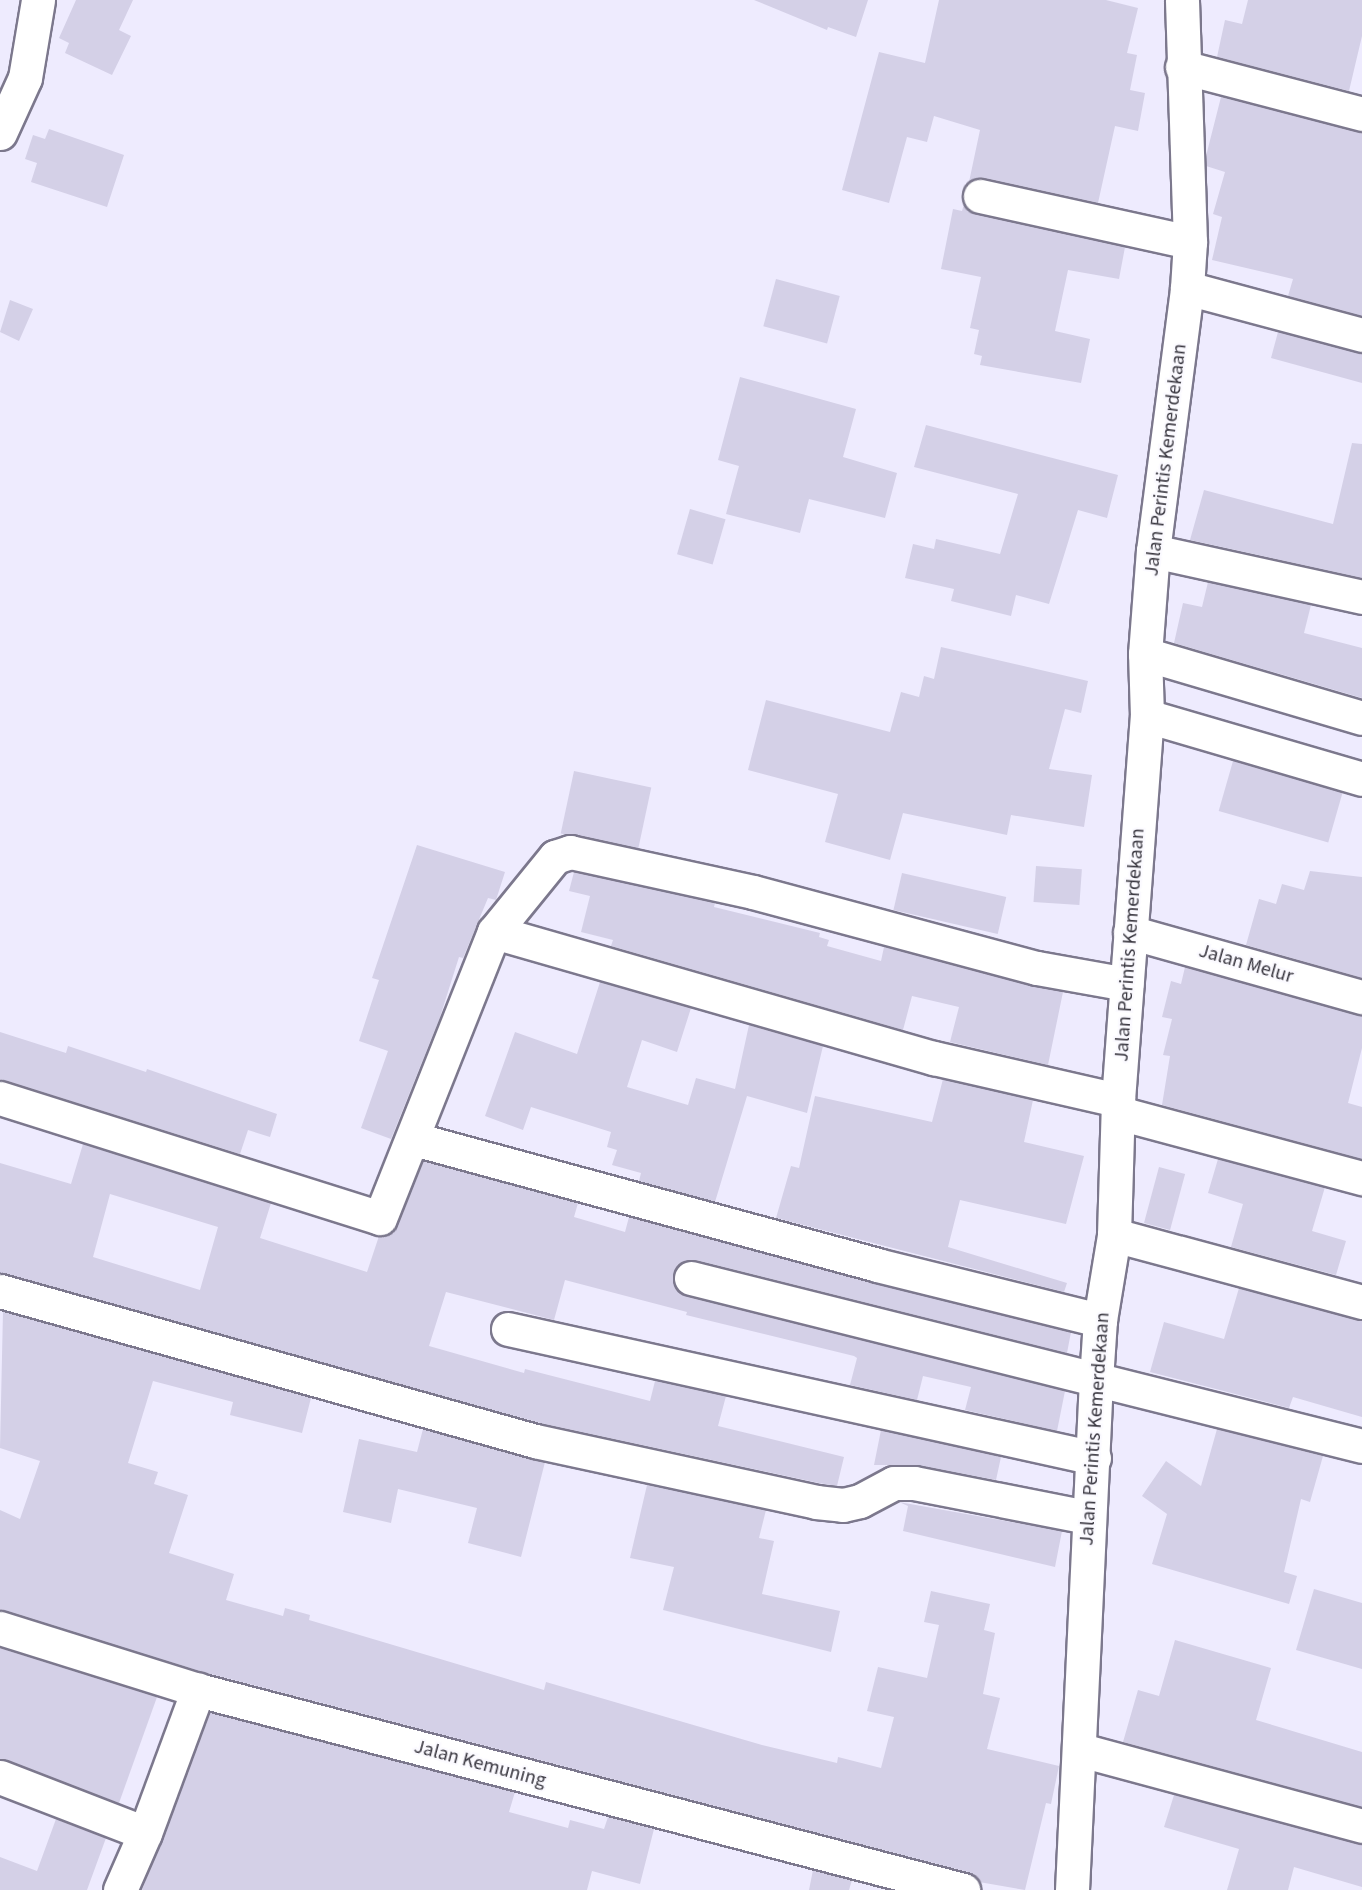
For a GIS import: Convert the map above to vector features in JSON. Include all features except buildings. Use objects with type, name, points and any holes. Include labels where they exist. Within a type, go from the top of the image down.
[{"type":"street","points":[[0,133],[25,78],[39,0]]},
{"type":"street","name":"Jalan Perintis Kemerdekaan","points":[[1072,1890],[1081,1750],[1088,1517],[1094,1458],[1096,1380],[1100,1320],[1114,1235],[1118,1107],[1146,716],[1145,654],[1153,551],[1187,288],[1190,242],[1182,67],[1173,2]]},
{"type":"street","points":[[1182,67],[1362,114]]},
{"type":"street","points":[[980,196],[1190,242]]},
{"type":"street","points":[[1187,288],[1362,336]]},
{"type":"street","points":[[1153,551],[1362,597]]},
{"type":"street","points":[[1145,654],[1362,718]]},
{"type":"street","points":[[1146,716],[1362,779]]},
{"type":"street","points":[[0,1098],[380,1218],[414,1139],[494,932],[555,857],[570,852],[753,891],[1037,968],[1126,984]]},
{"type":"street","points":[[494,932],[1362,1178]]},
{"type":"street","name":"Jalan Melur","points":[[1130,932],[1362,997]]},
{"type":"street","points":[[414,1139],[855,1259],[1100,1320]]},
{"type":"street","points":[[1114,1235],[1362,1302]]},
{"type":"street","points":[[692,1278],[1362,1446]]},
{"type":"street","points":[[0,1291],[535,1441],[816,1502],[843,1505],[860,1501],[894,1483],[914,1483],[1088,1517]]},
{"type":"street","points":[[508,1329],[1094,1458]]},
{"type":"street","name":"Jalan Kemuning","points":[[0,1628],[198,1690],[963,1890]]},
{"type":"street","points":[[120,1890],[145,1833],[198,1690]]},
{"type":"street","points":[[1081,1750],[1362,1826]]},
{"type":"street","points":[[0,1777],[145,1833]]}]
